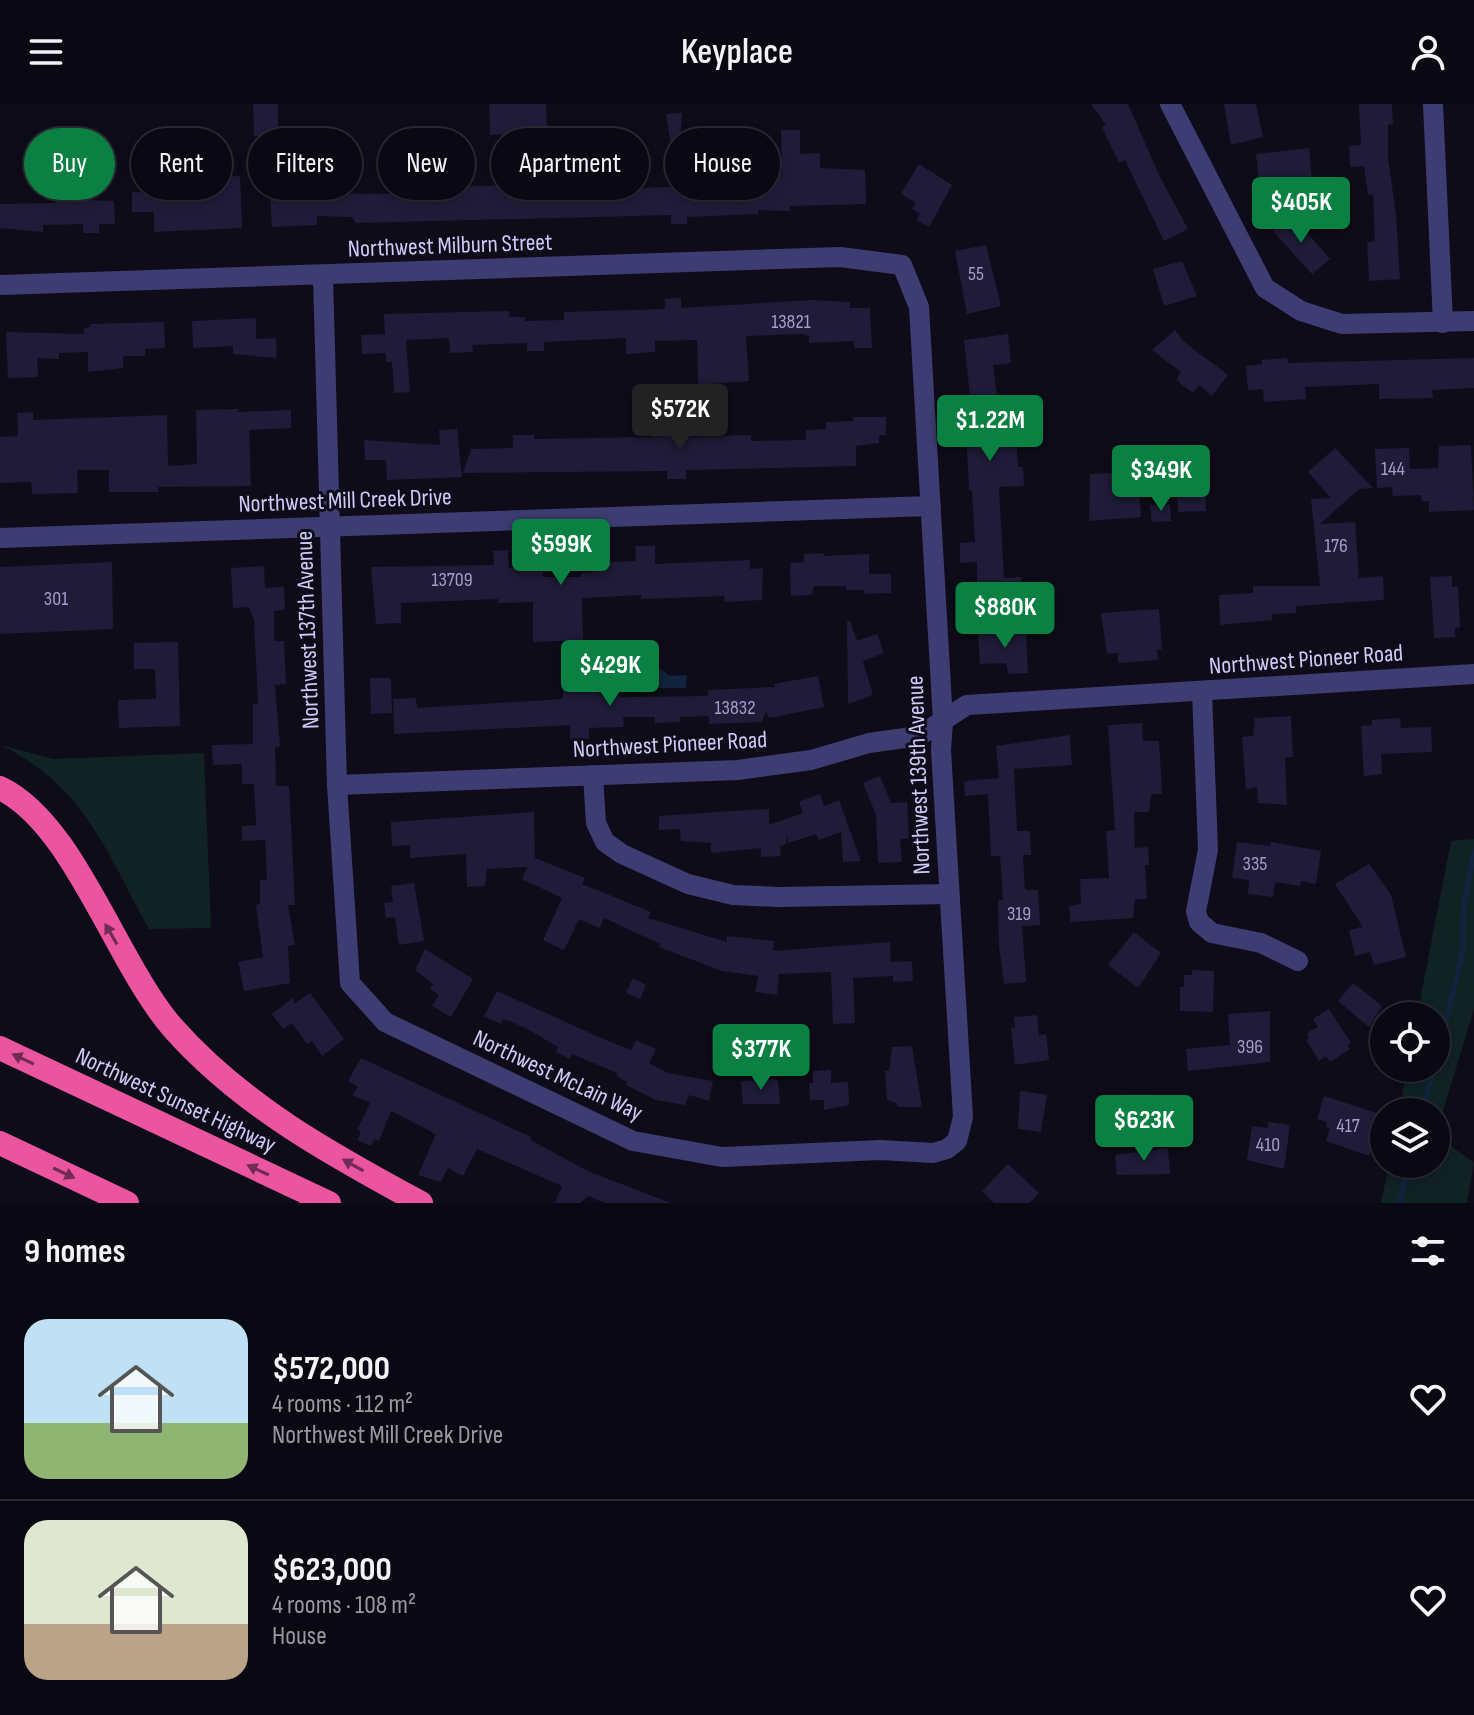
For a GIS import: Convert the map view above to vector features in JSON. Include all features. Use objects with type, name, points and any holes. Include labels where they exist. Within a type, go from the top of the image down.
[{"type":"highway","points":[[0,788],[35,811],[50,829],[111,935],[174,1029],[257,1105],[314,1144],[421,1203]]},
{"type":"highway","name":"Northwest Sunset Highway","points":[[0,1048],[329,1203]]},
{"type":"highway","points":[[0,1143],[127,1203]]},
{"type":"street","points":[[1170,104],[1265,288],[1301,311],[1342,324],[1474,321]]},
{"type":"street","points":[[1433,104],[1443,323]]},
{"type":"street","name":"Northwest Milburn Street","points":[[0,285],[840,257],[902,265]]},
{"type":"street","name":"Northwest 139th Avenue","points":[[902,265],[919,307],[963,1117],[957,1141]]},
{"type":"street","name":"Northwest 137th Avenue","points":[[323,276],[337,785],[350,983]]},
{"type":"street","name":"Northwest Mill Creek Drive","points":[[0,538],[931,506]]},
{"type":"street","name":"Northwest Pioneer Road","points":[[337,785],[738,770],[811,760],[869,743],[919,736],[967,705],[1474,674]]},
{"type":"street","points":[[1202,691],[1208,850],[1196,911],[1199,922],[1212,933],[1261,943],[1298,961]]},
{"type":"street","points":[[593,775],[596,823],[605,842],[622,854],[688,884],[733,895],[778,897],[949,894]]},
{"type":"street","name":"Northwest McLain Way","points":[[350,983],[385,1022],[633,1141],[722,1157],[880,1150],[933,1153],[957,1141]]},
{"type":"shaded area","points":[[1,745],[53,759],[204,753],[211,928],[149,929],[105,847],[74,801],[30,762]]},
{"type":"shaded area","points":[[1474,839],[1474,1009],[1447,1098],[1402,1098],[1404,1082],[1450,1082],[1450,1002],[1420,1002],[1451,841]]},
{"type":"shaded area","points":[[1450,1145],[1474,1163],[1467,1203],[1381,1203],[1386,1178],[1450,1178]]},
{"type":"water","points":[[1010,610],[1042,611],[1049,619],[1048,625],[1038,630],[1029,625],[1011,625]]},
{"type":"water","points":[[661,669],[670,676],[687,675],[686,688],[657,688],[657,671]]},
{"type":"building","points":[[253,104],[278,104],[278,128],[254,128]]},
{"type":"building","points":[[489,104],[546,104],[547,128],[491,128],[490,135]]},
{"type":"building","points":[[1091,104],[1128,104],[1159,175],[1188,229],[1164,241],[1125,160],[1119,163],[1102,127],[1106,125]]},
{"type":"building","points":[[1224,104],[1256,104],[1263,137],[1231,145]]},
{"type":"building","points":[[1359,104],[1392,104],[1393,124],[1388,125],[1388,158],[1400,279],[1369,281],[1367,242],[1375,241],[1373,194],[1368,195],[1364,166],[1350,167],[1349,146],[1361,145]]},
{"type":"building","points":[[682,113],[681,128],[668,128],[666,114]]},
{"type":"building","points":[[781,130],[800,130],[800,154],[820,153],[820,168],[865,170],[866,204],[790,206],[790,211],[758,210],[758,214],[687,217],[687,224],[671,224],[671,215],[356,223],[352,217],[317,216],[317,225],[272,227],[270,200],[362,200],[362,194],[378,194],[378,200],[475,200],[475,186],[491,186],[491,200],[649,200],[649,188],[665,187],[665,200],[780,200]]},
{"type":"building","points":[[1309,148],[1312,181],[1283,185],[1285,204],[1262,206],[1256,154]]},
{"type":"building","points":[[919,164],[952,185],[929,227],[916,220],[920,214],[912,209],[916,203],[901,194]]},
{"type":"building","points":[[232,176],[240,176],[242,228],[154,232],[154,212],[132,212],[132,200],[232,200]]},
{"type":"building","points":[[61,200],[114,201],[115,224],[99,224],[99,233],[83,233],[83,224],[43,225],[43,232],[0,228],[0,204],[54,203]]},
{"type":"building","points":[[1291,215],[1330,259],[1312,274],[1273,231]]},
{"type":"building","points":[[986,245],[1001,306],[967,314],[955,251]]},
{"type":"building","points":[[1182,261],[1197,296],[1164,306],[1153,269]]},
{"type":"building","points":[[681,298],[681,308],[813,300],[850,302],[850,308],[870,308],[872,348],[854,348],[854,341],[809,343],[809,336],[802,334],[746,336],[749,381],[698,385],[697,340],[655,341],[655,352],[626,354],[626,338],[544,342],[544,351],[527,351],[527,343],[472,345],[473,352],[450,353],[449,338],[406,340],[410,392],[394,393],[392,362],[386,362],[386,353],[362,354],[361,335],[385,334],[384,314],[509,311],[509,317],[525,317],[525,321],[564,320],[564,312],[665,309],[665,299]]},
{"type":"building","points":[[256,318],[256,339],[276,338],[277,358],[233,354],[233,346],[193,348],[192,321]]},
{"type":"building","points":[[164,322],[165,348],[145,349],[145,356],[123,356],[123,368],[88,372],[88,352],[59,353],[59,359],[37,358],[38,377],[8,378],[6,332],[84,334],[84,328],[90,327],[90,324]]},
{"type":"building","points":[[1175,330],[1184,342],[1228,375],[1212,396],[1199,385],[1193,393],[1176,380],[1181,372],[1152,350]]},
{"type":"building","points":[[1008,334],[1011,363],[993,365],[998,405],[1021,406],[1022,422],[1015,422],[1018,467],[1023,467],[1024,486],[999,487],[1004,578],[1021,577],[1022,596],[984,598],[983,585],[977,585],[977,562],[960,563],[960,543],[975,542],[966,427],[967,406],[971,406],[964,340]]},
{"type":"building","points":[[1287,358],[1288,363],[1474,358],[1474,388],[1432,390],[1433,398],[1379,399],[1379,384],[1305,387],[1306,399],[1264,402],[1263,389],[1248,390],[1246,366],[1262,364],[1262,360]]},
{"type":"building","points":[[238,409],[238,412],[291,410],[291,428],[249,430],[251,486],[158,487],[158,492],[109,492],[109,470],[77,470],[78,493],[32,494],[31,482],[0,483],[0,437],[18,436],[17,413],[33,412],[33,420],[167,415],[168,466],[197,464],[196,410]]},
{"type":"building","points":[[853,417],[886,417],[886,435],[879,435],[879,443],[856,446],[856,466],[686,470],[686,479],[667,479],[667,471],[463,473],[471,449],[513,448],[513,435],[534,435],[534,439],[652,437],[651,426],[684,424],[684,437],[751,435],[751,441],[806,440],[806,430],[826,429],[826,422],[853,421]]},
{"type":"building","points":[[457,429],[462,477],[387,480],[386,460],[365,460],[364,440],[440,445],[439,430]]},
{"type":"building","points":[[1471,445],[1474,510],[1429,512],[1429,501],[1422,501],[1421,495],[1393,496],[1392,487],[1377,488],[1375,449],[1409,448],[1410,469],[1438,468],[1439,446]]},
{"type":"building","points":[[1335,448],[1373,488],[1359,489],[1320,524],[1355,522],[1359,578],[1383,576],[1384,600],[1296,606],[1296,613],[1272,614],[1272,620],[1220,625],[1219,595],[1253,593],[1253,586],[1320,586],[1311,499],[1331,498],[1308,472]]},
{"type":"building","points":[[1205,456],[1206,511],[1178,512],[1176,457]]},
{"type":"building","points":[[1132,472],[1139,492],[1141,517],[1089,521],[1090,474]]},
{"type":"building","points":[[1170,504],[1171,521],[1152,522],[1150,505]]},
{"type":"building","points":[[635,546],[655,546],[655,564],[750,560],[750,569],[763,568],[762,600],[725,602],[724,596],[641,599],[641,595],[582,598],[583,640],[533,642],[533,602],[498,603],[498,599],[401,603],[401,623],[376,624],[371,567],[494,565],[493,551],[508,550],[509,568],[542,567],[543,577],[581,577],[581,573],[592,573],[591,563],[636,561]]},
{"type":"building","points":[[824,553],[824,556],[869,554],[869,574],[891,574],[891,593],[865,594],[864,590],[846,590],[846,586],[814,586],[812,595],[791,596],[790,563],[804,562],[804,554]]},
{"type":"building","points":[[112,562],[113,629],[0,634],[0,567]]},
{"type":"building","points":[[264,566],[265,588],[284,587],[285,610],[274,611],[274,641],[284,641],[286,684],[275,685],[280,746],[275,747],[276,786],[289,786],[295,905],[288,905],[295,945],[288,946],[290,983],[244,991],[238,962],[263,957],[256,905],[260,904],[260,880],[267,880],[265,840],[242,841],[242,826],[256,825],[254,784],[242,784],[242,764],[213,765],[212,745],[253,744],[253,704],[258,704],[254,620],[249,607],[233,608],[231,568]]},
{"type":"building","points":[[1452,576],[1452,587],[1458,587],[1460,627],[1455,628],[1455,637],[1434,638],[1430,577]]},
{"type":"building","points":[[1159,609],[1162,649],[1157,650],[1158,660],[1118,663],[1118,653],[1107,654],[1101,613]]},
{"type":"building","points":[[850,621],[857,641],[877,634],[884,653],[863,661],[873,695],[848,704],[847,622]]},
{"type":"building","points":[[1026,631],[1028,673],[1008,674],[1006,663],[980,664],[978,634]]},
{"type":"building","points":[[178,642],[180,726],[119,728],[118,700],[156,699],[155,669],[134,669],[134,643]]},
{"type":"building","points":[[563,673],[598,673],[598,693],[623,697],[708,696],[708,690],[775,687],[774,684],[818,676],[824,707],[769,718],[766,711],[762,722],[709,724],[709,716],[680,717],[680,722],[655,723],[655,717],[623,717],[624,727],[589,728],[589,739],[570,739],[570,725],[394,734],[393,699],[416,698],[417,708],[563,699]]},
{"type":"building","points":[[370,678],[391,678],[392,713],[371,714]]},
{"type":"building","points":[[1291,716],[1293,757],[1285,757],[1287,805],[1258,803],[1257,787],[1246,789],[1242,737],[1253,736],[1255,718]]},
{"type":"building","points":[[1400,718],[1401,728],[1431,727],[1432,752],[1381,754],[1382,774],[1364,776],[1361,726],[1372,725],[1372,720]]},
{"type":"building","points":[[1142,723],[1143,741],[1159,741],[1162,794],[1151,794],[1149,812],[1134,812],[1135,848],[1148,847],[1149,865],[1145,865],[1147,899],[1135,899],[1133,918],[1071,922],[1069,906],[1081,904],[1080,879],[1109,878],[1106,831],[1115,830],[1108,725]]},
{"type":"building","points":[[1070,735],[1072,765],[1014,769],[1017,831],[1030,831],[1031,855],[1023,855],[1025,890],[1038,890],[1040,925],[1022,926],[1026,982],[1004,984],[999,946],[998,900],[1003,900],[1000,856],[991,856],[988,794],[965,796],[964,781],[999,778],[996,746]]},
{"type":"building","points":[[880,776],[891,803],[907,802],[909,838],[900,839],[902,862],[878,863],[876,815],[863,783]]},
{"type":"building","points":[[820,794],[824,806],[839,800],[861,861],[843,862],[841,832],[819,840],[816,834],[788,843],[787,835],[786,844],[780,846],[781,856],[761,857],[761,848],[711,853],[711,843],[681,841],[680,829],[659,830],[659,816],[769,809],[769,825],[803,813],[799,802]]},
{"type":"building","points":[[534,812],[535,858],[585,878],[582,884],[651,912],[648,918],[727,942],[727,936],[774,941],[773,951],[890,942],[891,962],[912,961],[913,981],[893,982],[893,976],[853,978],[855,1023],[833,1024],[831,972],[779,974],[777,995],[755,992],[758,976],[722,971],[659,947],[660,944],[604,918],[600,928],[579,919],[564,950],[543,940],[562,898],[522,879],[527,867],[487,869],[485,886],[467,887],[466,854],[410,858],[410,845],[392,846],[391,822]]},
{"type":"building","points":[[1237,842],[1270,846],[1271,842],[1321,851],[1316,884],[1301,881],[1300,886],[1275,882],[1273,897],[1248,894],[1249,880],[1232,878]]},
{"type":"building","points":[[1369,864],[1391,895],[1406,957],[1374,965],[1370,952],[1355,956],[1349,930],[1363,927],[1335,884]]},
{"type":"building","points":[[414,883],[424,941],[399,945],[395,917],[386,918],[384,903],[393,902],[391,886]]},
{"type":"building","points":[[1134,932],[1161,953],[1138,988],[1108,965]]},
{"type":"building","points":[[425,949],[473,979],[451,1017],[432,1006],[439,995],[430,989],[433,984],[415,970]]},
{"type":"building","points":[[1192,970],[1214,971],[1213,1012],[1180,1011],[1180,987],[1184,987],[1184,975],[1192,975]]},
{"type":"building","points":[[633,978],[646,985],[640,999],[626,993]]},
{"type":"building","points":[[1353,983],[1377,1002],[1370,1002],[1369,1027],[1338,1001]]},
{"type":"building","points":[[497,991],[631,1050],[636,1040],[656,1049],[649,1063],[668,1073],[713,1081],[709,1101],[689,1095],[685,1105],[656,1100],[626,1085],[627,1082],[616,1076],[617,1073],[572,1054],[570,1059],[556,1052],[558,1047],[529,1030],[510,1021],[503,1019],[501,1024],[484,1016]]},
{"type":"building","points":[[310,993],[344,1039],[322,1056],[312,1041],[307,1044],[292,1023],[283,1029],[272,1014],[293,998],[294,1004]]},
{"type":"building","points":[[1329,1009],[1351,1043],[1347,1046],[1350,1049],[1330,1062],[1326,1056],[1319,1061],[1306,1040],[1309,1038],[1307,1033],[1318,1027],[1313,1019]]},
{"type":"building","points":[[1270,1011],[1270,1062],[1188,1071],[1186,1049],[1230,1045],[1228,1014]]},
{"type":"building","points":[[1037,1015],[1039,1035],[1046,1034],[1049,1060],[1015,1065],[1011,1028],[1015,1028],[1014,1017]]},
{"type":"building","points":[[912,1046],[922,1107],[898,1107],[897,1103],[887,1100],[885,1071],[889,1071],[892,1047]]},
{"type":"building","points":[[361,1058],[531,1137],[530,1140],[590,1172],[671,1203],[606,1203],[588,1196],[580,1203],[555,1203],[562,1186],[477,1149],[463,1176],[448,1168],[441,1182],[418,1175],[436,1134],[391,1111],[379,1141],[374,1139],[371,1146],[357,1140],[361,1132],[357,1130],[370,1103],[352,1095],[358,1087],[348,1081]]},
{"type":"building","points":[[831,1070],[831,1083],[848,1082],[849,1105],[824,1110],[824,1100],[810,1100],[809,1083],[813,1083],[813,1071]]},
{"type":"building","points":[[778,1080],[780,1104],[743,1104],[741,1081]]},
{"type":"building","points":[[1020,1091],[1047,1095],[1041,1132],[1018,1129]]},
{"type":"building","points":[[1126,1094],[1159,1095],[1158,1123],[1124,1122]]},
{"type":"building","points":[[1324,1096],[1370,1111],[1369,1156],[1326,1141],[1330,1128],[1326,1127],[1327,1122],[1317,1119]]},
{"type":"building","points":[[1268,1122],[1290,1125],[1284,1169],[1247,1160],[1252,1126],[1268,1128]]},
{"type":"building","points":[[1168,1148],[1170,1174],[1117,1175],[1115,1155]]},
{"type":"building","points":[[1008,1164],[1039,1193],[1029,1203],[994,1203],[982,1191]]},
{"type":"waterway","points":[[1450,1004],[1462,956],[1464,906],[1474,852]]},
{"type":"waterway","points":[[1426,1098],[1430,1082]]},
{"type":"waterway","points":[[1398,1203],[1405,1178]]}]
